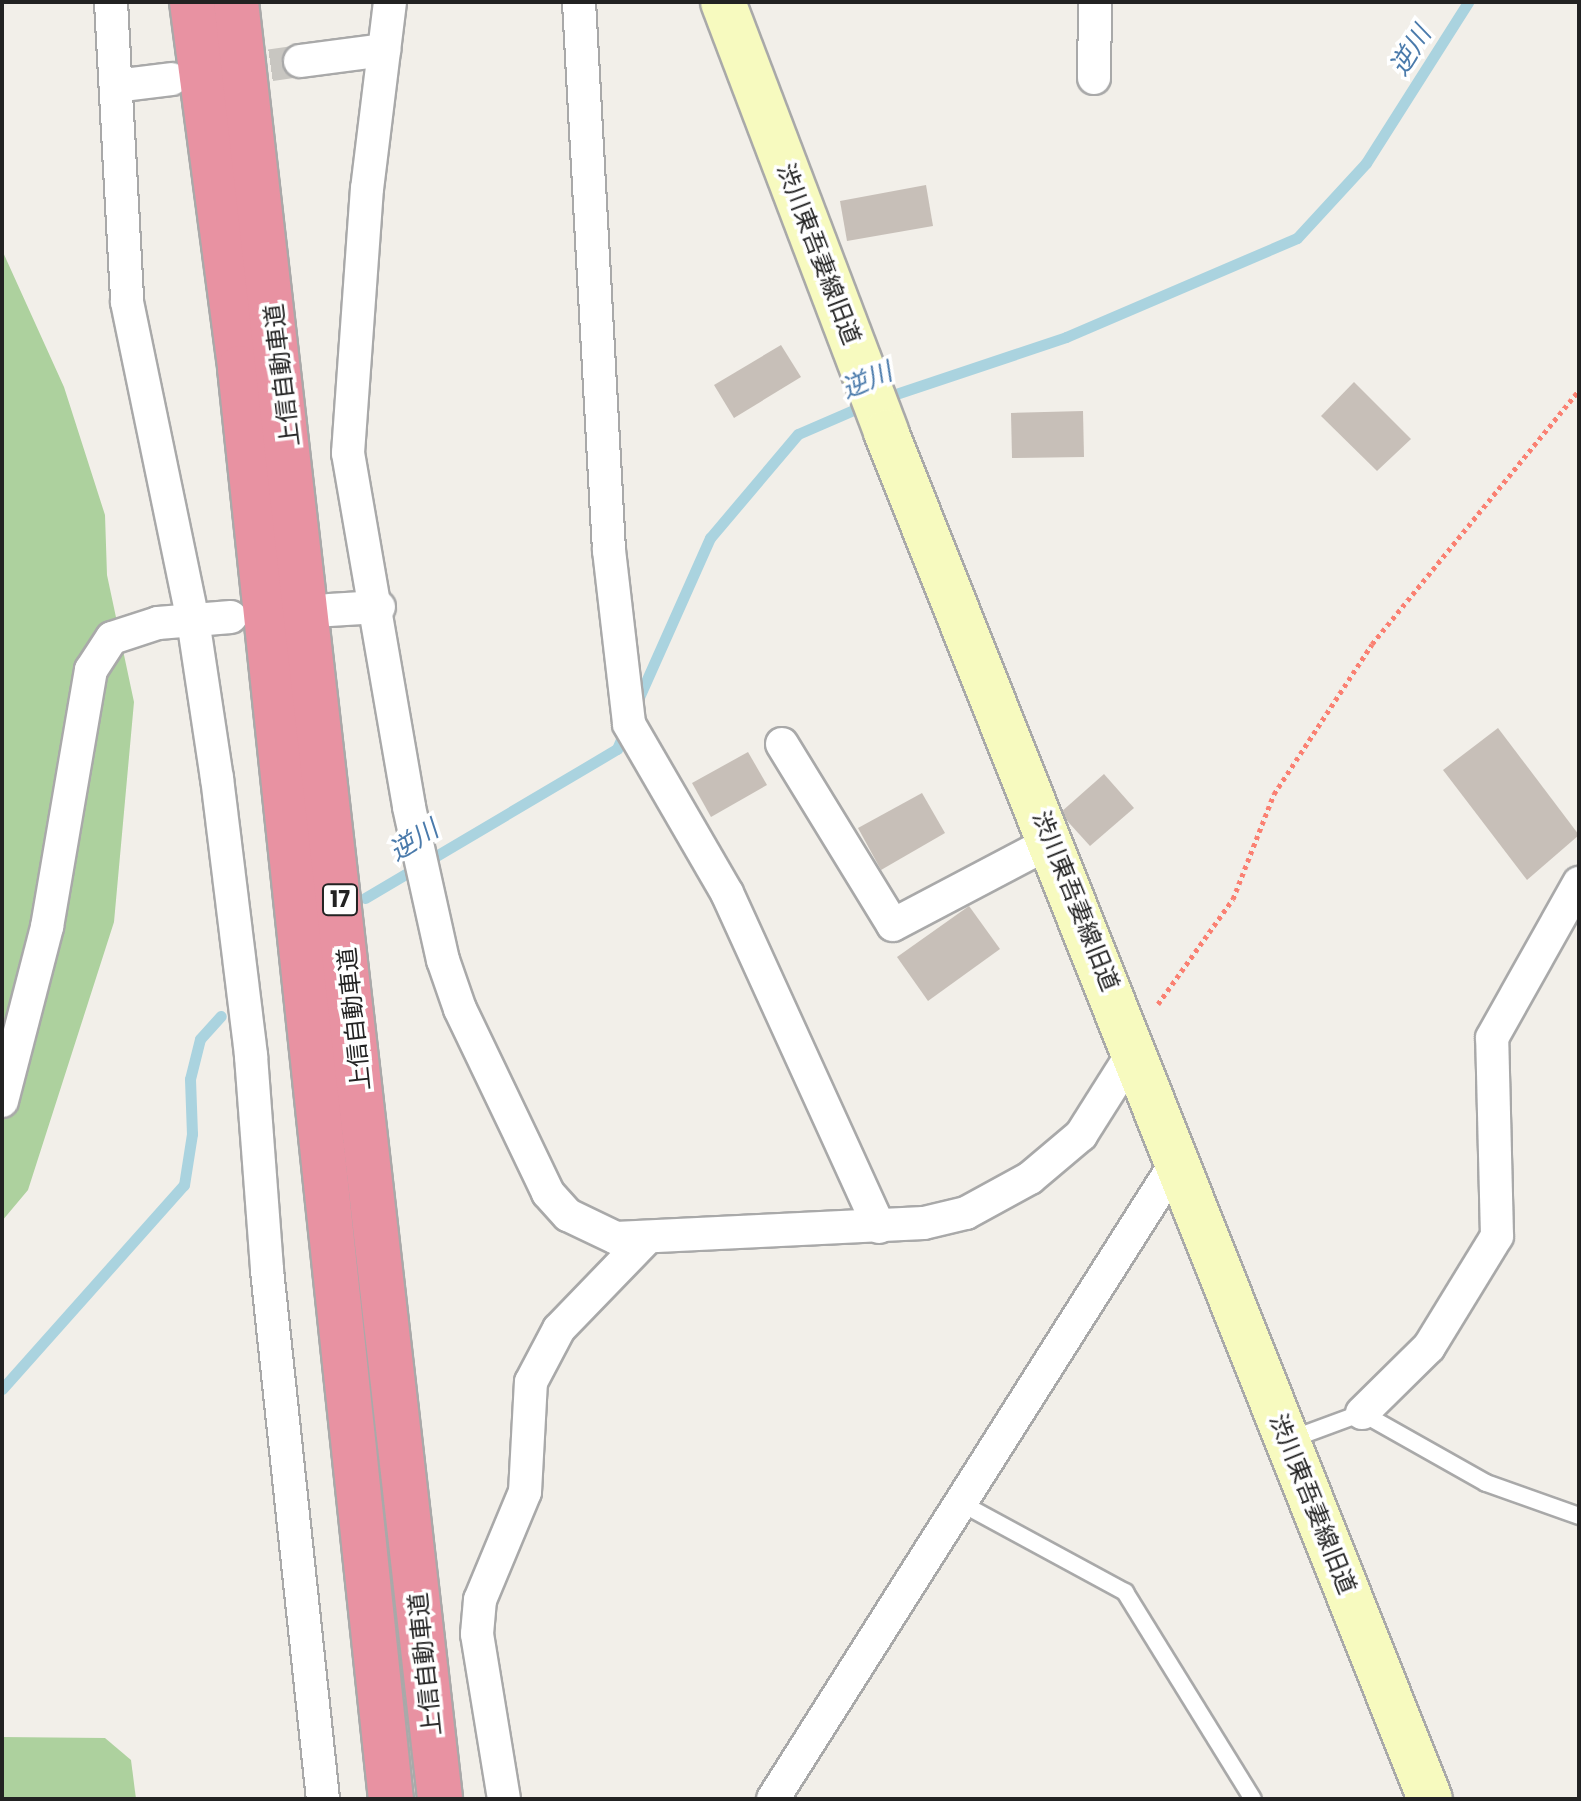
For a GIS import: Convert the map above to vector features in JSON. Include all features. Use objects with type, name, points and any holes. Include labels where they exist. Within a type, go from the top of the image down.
[{"type":"highway","name":"上信自動車道","points":[[192,2],[240,368],[391,1799]]},
{"type":"highway","name":"上信自動車道","points":[[236,2],[440,1799]]},
{"type":"street","points":[[111,2],[116,86],[117,210],[127,302],[193,620],[251,1056],[267,1270],[323,1799]]},
{"type":"street","points":[[390,2],[348,453],[379,607],[426,890],[460,1009],[548,1193],[594,1229],[646,1239],[879,1227],[966,1213],[1030,1178],[1081,1135],[1136,1048]]},
{"type":"street","points":[[579,2],[609,550],[629,724],[727,893],[879,1227]]},
{"type":"street","name":"渋川東吾妻線旧道","points":[[723,2],[879,412],[1136,1048],[1430,1799]]},
{"type":"street","points":[[1094,78],[1095,2]]},
{"type":"street","points":[[300,61],[384,50]]},
{"type":"street","points":[[116,86],[172,79]]},
{"type":"street","points":[[329,610],[379,607]]},
{"type":"street","points":[[2,1101],[47,927],[91,670],[112,638],[158,623],[231,617]]},
{"type":"street","points":[[782,744],[893,925],[1052,841]]},
{"type":"street","points":[[1362,1413],[1429,1347],[1497,1236],[1492,1038],[1579,883]]},
{"type":"street","points":[[773,1799],[1179,1158]]},
{"type":"street","points":[[504,1799],[477,1634],[480,1600],[525,1492],[531,1382],[559,1329],[646,1239]]},
{"type":"lane","points":[[1288,1440],[1362,1413],[1486,1483],[1579,1516]]},
{"type":"lane","points":[[961,1503],[1125,1592],[1253,1799]]},
{"type":"path","points":[[1136,1048],[1172,978],[1233,899],[1274,794],[1372,644],[1579,390]]},
{"type":"green space","points":[[2,250],[64,387],[105,515],[107,575],[134,702],[114,922],[28,1190],[2,1221]]},
{"type":"green space","points":[[2,1737],[105,1738],[131,1760],[136,1799],[2,1799]]},
{"type":"building","points":[[926,185],[933,226],[847,241],[840,201]]},
{"type":"building","points":[[781,345],[801,377],[734,418],[714,385]]},
{"type":"building","points":[[1354,382],[1411,439],[1377,471],[1321,416]]},
{"type":"building","points":[[1083,411],[1084,457],[1012,458],[1011,413]]},
{"type":"building","points":[[1498,728],[1579,835],[1527,880],[1443,770]]},
{"type":"building","points":[[748,752],[767,785],[711,817],[692,783]]},
{"type":"building","points":[[1104,774],[1134,808],[1090,846],[1060,813]]},
{"type":"building","points":[[922,793],[945,833],[881,870],[858,828]]},
{"type":"building","points":[[969,906],[1000,949],[928,1001],[897,957]]},
{"type":"waterway","name":"逆川","points":[[881,399],[1066,337],[1297,238],[1366,163],[1468,2]]},
{"type":"waterway","name":"逆川","points":[[636,704],[710,538],[798,434],[865,405]]},
{"type":"waterway","name":"逆川","points":[[365,898],[617,749],[626,728]]},
{"type":"waterway","name":"逆川","points":[[2,1389],[184,1185],[192,1134],[190,1079],[200,1039],[221,1016]]},
{"type":"tunnel","points":[[223,72],[300,61]]}]
